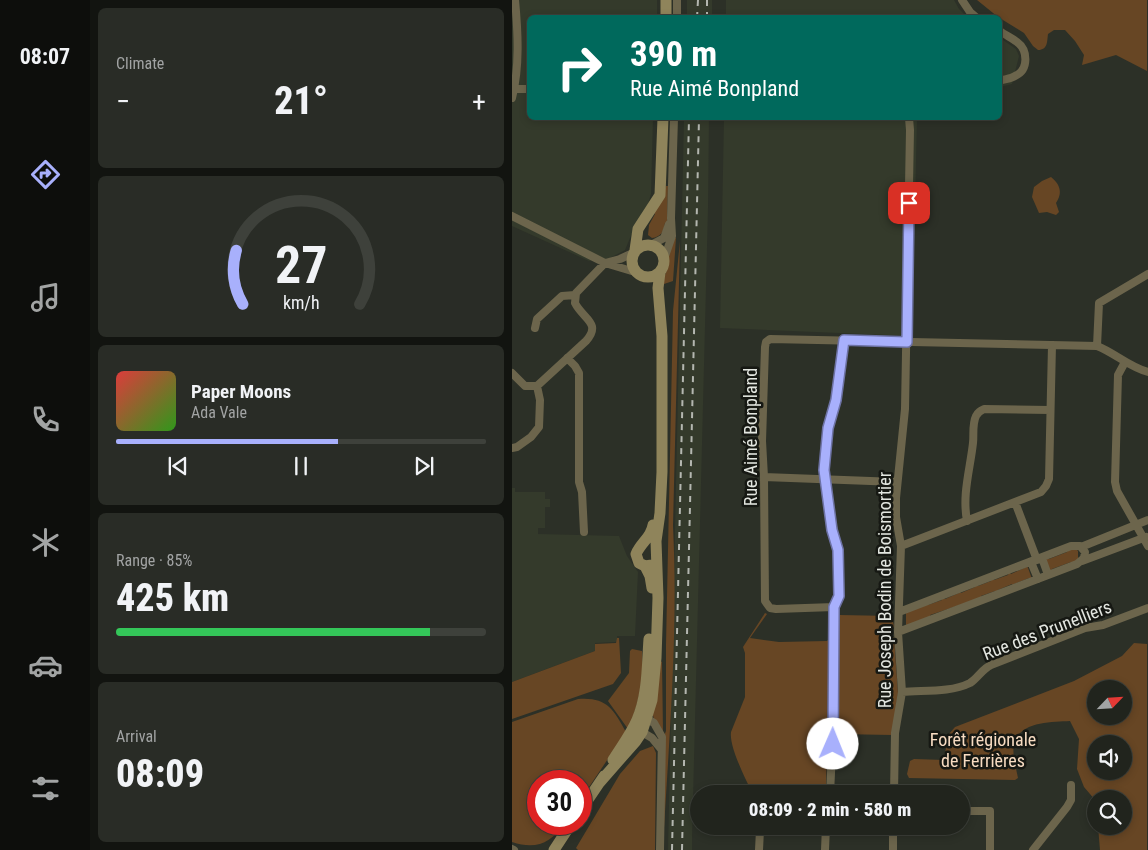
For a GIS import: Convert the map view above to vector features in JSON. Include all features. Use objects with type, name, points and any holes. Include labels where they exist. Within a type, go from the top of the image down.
[{"type":"main road","points":[[666,0],[666,15]]},
{"type":"main road","points":[[659,309],[631,262],[638,229],[658,200],[661,191],[663,120]]},
{"type":"main road","points":[[592,794],[642,719],[647,698],[646,681],[653,598],[653,559],[660,513],[662,336],[658,288],[660,272],[664,264],[664,259],[660,252],[649,245],[644,227],[649,213]]},
{"type":"main road","points":[[634,252],[649,245]]},
{"type":"main road","points":[[639,275],[651,278],[660,272]]},
{"type":"main road","points":[[653,559],[639,563],[636,557],[637,550],[649,537],[653,525],[655,472],[661,413]]},
{"type":"main road","points":[[600,782],[623,758],[642,732],[639,726],[652,700],[656,658],[658,598],[652,546],[642,545]]},
{"type":"main road","points":[[554,850],[564,835]]},
{"type":"street","points":[[512,98],[518,42],[515,0]]},
{"type":"street","points":[[677,0],[677,15]]},
{"type":"street","points":[[962,0],[974,15]]},
{"type":"street","points":[[1002,32],[1018,42],[1022,47],[1025,55],[1025,64],[1022,71],[1016,76],[1002,80]]},
{"type":"street","points":[[514,88],[527,89]]},
{"type":"street","points":[[664,259],[672,236],[674,120]]},
{"type":"street","name":"Rue Joseph Bodin de Boismortier","points":[[894,785],[896,733],[902,692],[898,632],[901,546],[896,517],[897,482],[905,409],[909,120]]},
{"type":"street","points":[[512,216],[605,263],[639,275]]},
{"type":"street","points":[[649,245],[664,238],[671,218]]},
{"type":"street","points":[[512,373],[525,386],[537,386],[586,342],[593,332],[590,322],[575,303],[575,295],[605,263],[620,259],[634,252]]},
{"type":"street","points":[[1148,274],[1099,303],[1098,346],[1108,350],[1125,362],[1148,372]]},
{"type":"street","points":[[534,328],[537,319],[562,296],[575,295]]},
{"type":"street","name":"Rue Aimé Bonpland","points":[[834,607],[776,610],[767,605],[766,601],[762,442],[766,342],[770,338],[1098,346]]},
{"type":"street","points":[[830,785],[834,607],[839,596],[838,550],[832,530],[824,470],[828,428],[836,400],[844,340]]},
{"type":"street","points":[[901,546],[1041,492],[1046,486],[1049,479],[1052,345]]},
{"type":"street","points":[[567,358],[579,373],[579,482],[582,492],[584,532]]},
{"type":"street","points":[[1125,362],[1118,375],[1115,482],[1117,491],[1145,537],[1148,546]]},
{"type":"street","points":[[512,448],[521,444],[539,427],[540,400],[537,386]]},
{"type":"street","points":[[967,521],[966,490],[975,419],[979,412],[984,409],[1050,410]]},
{"type":"street","points":[[764,476],[897,482]]},
{"type":"street","points":[[1015,502],[1037,560],[1048,575]]},
{"type":"street","points":[[899,612],[1071,546],[1081,547],[1148,520]]},
{"type":"street","points":[[898,632],[1145,537]]},
{"type":"street","points":[[1080,561],[1085,555],[1081,547]]},
{"type":"street","points":[[1037,560],[1038,579]]},
{"type":"street","name":"Rue des Prunelliers","points":[[902,692],[953,688],[969,683],[983,669],[991,665],[1085,628],[1103,625],[1148,608]]},
{"type":"street","points":[[642,719],[654,723],[662,737],[660,850]]},
{"type":"street","points":[[642,732],[652,738],[661,749]]},
{"type":"street","points":[[1033,850],[1067,807],[1071,800],[1071,785]]},
{"type":"street","points":[[970,811],[990,811],[990,850]]},
{"type":"street","points":[[759,850],[760,835]]},
{"type":"street","points":[[825,850],[826,835]]},
{"type":"street","points":[[892,850],[893,835]]},
{"type":"shaded area","points":[[512,0],[657,0],[657,15],[527,15],[527,120],[653,120],[651,194],[625,250],[610,258],[589,261],[512,226]]},
{"type":"shaded area","points":[[687,0],[712,0],[712,15],[687,15]]},
{"type":"shaded area","points":[[726,0],[954,0],[965,15],[726,15]]},
{"type":"shaded area","points":[[1002,39],[1016,49],[1019,56],[1012,84],[1002,86]]},
{"type":"shaded area","points":[[684,120],[709,120],[694,785],[690,785],[690,835],[692,835],[692,850],[668,850]]},
{"type":"shaded area","points":[[724,120],[917,120],[912,336],[720,328]]},
{"type":"shaded area","points":[[512,488],[515,488],[515,492],[545,492],[545,499],[550,499],[550,507],[545,507],[545,528],[538,528],[538,534],[619,536],[627,556],[638,572],[635,636],[617,636],[618,641],[615,642],[595,643],[595,651],[512,682]]},
{"type":"green space","points":[[977,0],[1147,0],[1147,71],[1116,55],[1082,65],[1084,55],[1065,30],[1054,30],[1048,34],[1045,47],[1038,50],[1024,33],[1002,19],[1002,15],[996,15]]},
{"type":"green space","points":[[1051,177],[1060,189],[1056,203],[1059,212],[1056,215],[1047,212],[1039,213],[1032,197],[1034,187]]},
{"type":"green space","points":[[666,186],[668,186],[667,223],[665,223],[660,235],[652,238],[648,235],[649,225]]},
{"type":"green space","points":[[674,237],[676,238],[673,281],[661,285],[668,267],[669,254]]},
{"type":"green space","points":[[680,241],[673,526],[674,640],[664,828],[664,736],[666,731],[673,311]]},
{"type":"green space","points":[[1068,549],[1076,549],[1078,551],[1078,560],[1052,569],[1050,572],[1045,558],[1049,559],[1067,552]]},
{"type":"green space","points":[[1027,565],[1032,579],[1029,578],[1013,586],[1012,584],[997,592],[995,591],[981,596],[981,598],[930,615],[931,618],[906,626],[906,612],[942,600],[942,597],[945,599],[959,593],[959,591],[961,593],[975,587],[976,584],[978,586],[991,581],[992,578],[994,580],[1008,575],[1009,572],[1011,574]]},
{"type":"green space","points":[[765,613],[767,614],[750,638],[779,642],[827,641],[829,639],[826,785],[748,785],[735,755],[731,738],[731,732],[745,697],[745,653],[743,647]]},
{"type":"green space","points":[[839,615],[892,616],[894,627],[892,628],[892,637],[894,637],[898,693],[892,735],[837,734]]},
{"type":"green space","points":[[617,638],[619,638],[621,673],[613,684],[512,719],[512,682],[595,651],[595,644],[616,643]]},
{"type":"green space","name":"Forêt régionale de Ferrières","points":[[1134,643],[1147,644],[1147,850],[1100,850],[1099,835],[1132,835],[1132,790],[1087,790],[1077,769],[1079,739],[1070,721],[1048,722],[1033,726],[1020,733],[1013,748],[1018,778],[1015,780],[909,778],[907,774],[910,761],[914,759],[944,760],[948,735],[955,727],[1074,681],[1122,656]]},
{"type":"green space","points":[[632,649],[642,651],[642,671],[638,700],[628,729],[608,701],[629,673],[630,651]]},
{"type":"green space","points":[[658,660],[662,662],[663,732],[654,719],[652,712]]},
{"type":"green space","points":[[578,699],[588,699],[602,702],[608,706],[617,716],[626,732],[592,783],[592,770],[527,770],[527,835],[555,835],[536,845],[512,842],[512,722]]},
{"type":"green space","points":[[653,746],[656,753],[655,850],[578,850],[576,848],[584,835],[592,835],[592,821],[620,774],[640,751]]},
{"type":"railway","points":[[697,15],[698,0]]},
{"type":"railway","points":[[707,0],[707,15]]},
{"type":"railway","points":[[672,850],[689,120]]},
{"type":"railway","points":[[682,850],[699,120]]},
{"type":"route","points":[[833,744],[834,607],[839,596],[838,550],[832,530],[824,470],[828,428],[836,400],[844,340],[907,342],[909,203]]}]
